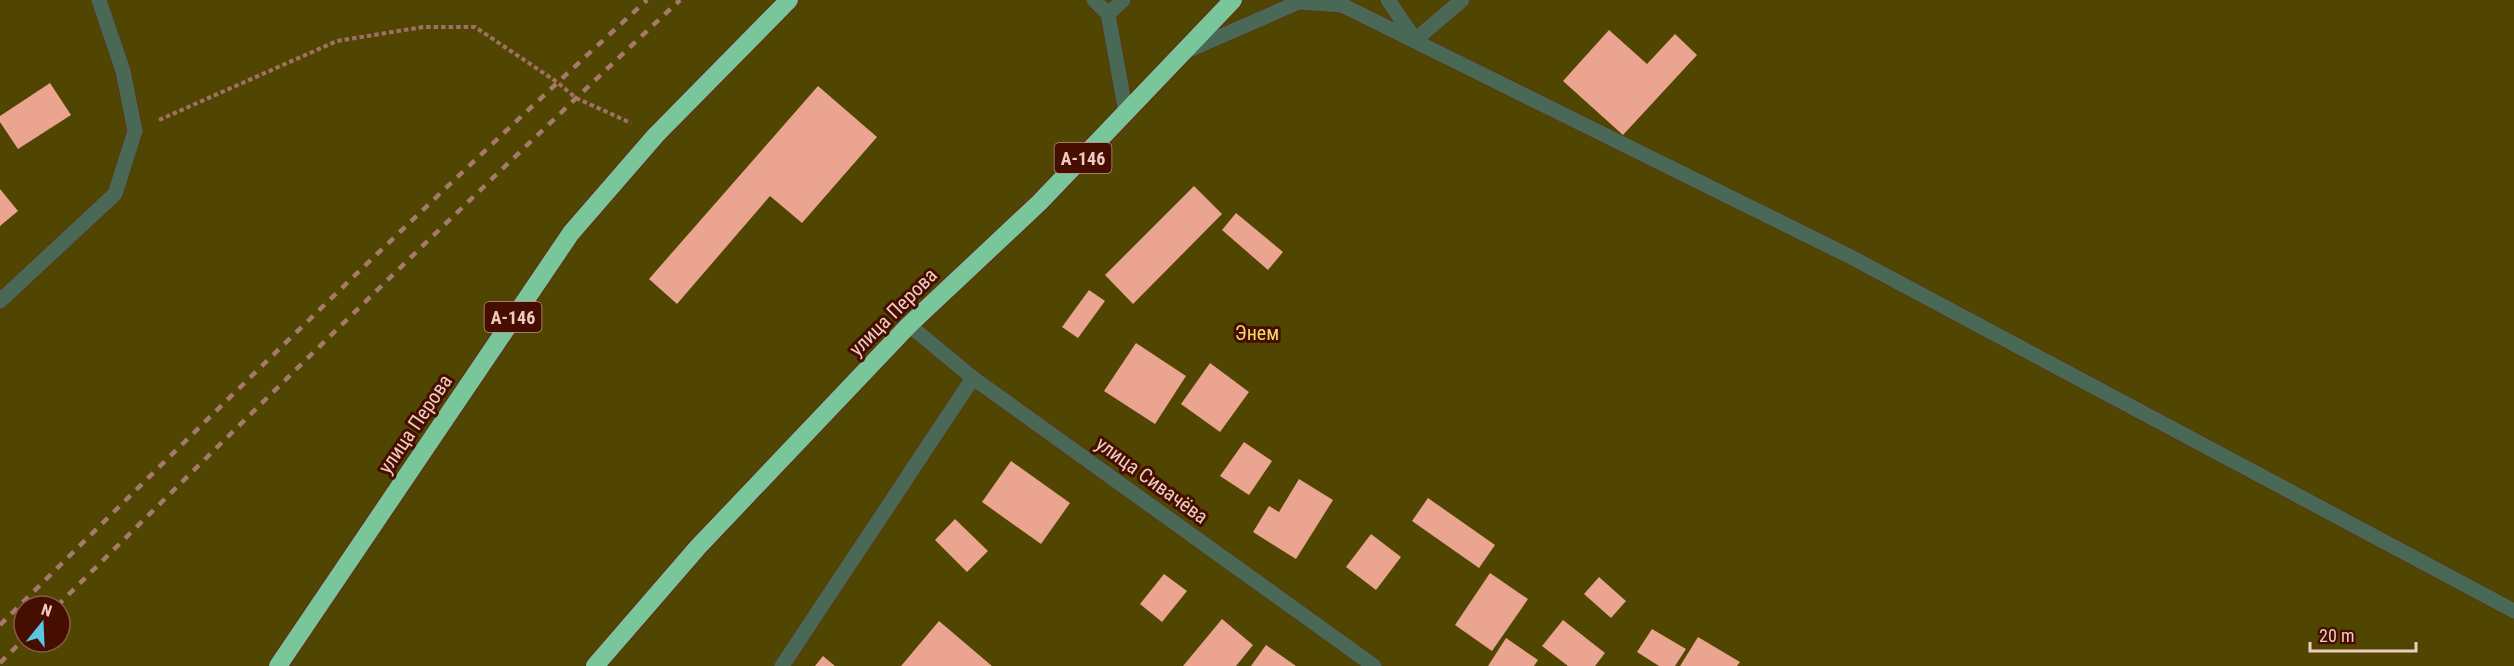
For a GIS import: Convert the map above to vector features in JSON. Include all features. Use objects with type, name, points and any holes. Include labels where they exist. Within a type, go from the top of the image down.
[{"type":"highway","name":"улица Перова","points":[[278,666],[571,233],[656,135],[789,0]]},
{"type":"highway","name":"улица Перова","points":[[595,666],[698,547],[909,325],[1040,202],[1233,0]]},
{"type":"street","points":[[0,301],[115,194],[135,131],[123,71],[99,0]]},
{"type":"street","points":[[1094,0],[1108,14],[1126,113]]},
{"type":"street","points":[[1108,14],[1123,0]]},
{"type":"street","points":[[1388,0],[1415,40]]},
{"type":"street","points":[[1415,40],[1462,0]]},
{"type":"street","points":[[1185,51],[1299,2],[1342,5],[1849,256],[2514,611]]},
{"type":"street","name":"улица Сивачёва","points":[[909,325],[973,378],[1374,666]]},
{"type":"street","points":[[782,666],[973,378]]},
{"type":"path","points":[[135,131],[337,41],[423,27],[475,27],[557,82],[576,98],[656,135]]},
{"type":"green space","name":"Энем","points":[[0,0],[2514,0],[2514,666],[0,666]]},
{"type":"building","points":[[1609,30],[1647,64],[1675,34],[1697,55],[1623,135],[1563,81]]},
{"type":"building","points":[[50,83],[71,115],[18,149],[0,122],[0,116]]},
{"type":"building","points":[[818,86],[877,137],[802,223],[770,196],[677,304],[649,279]]},
{"type":"building","points":[[1194,186],[1222,214],[1133,304],[1105,275]]},
{"type":"building","points":[[0,189],[18,211],[0,226]]},
{"type":"building","points":[[1236,213],[1283,252],[1268,270],[1222,230]]},
{"type":"building","points":[[1089,290],[1105,301],[1078,338],[1062,327]]},
{"type":"building","points":[[1136,343],[1186,376],[1155,424],[1104,391]]},
{"type":"building","points":[[1210,363],[1249,392],[1220,432],[1181,404]]},
{"type":"building","points":[[1244,442],[1272,461],[1249,495],[1220,476]]},
{"type":"building","points":[[1011,461],[1070,503],[1041,544],[982,502]]},
{"type":"building","points":[[1299,479],[1333,500],[1296,559],[1253,532],[1269,506],[1279,512]]},
{"type":"building","points":[[1428,498],[1495,545],[1479,568],[1412,521]]},
{"type":"building","points":[[955,519],[988,551],[967,572],[935,540]]},
{"type":"building","points":[[1371,534],[1401,557],[1376,590],[1346,567]]},
{"type":"building","points":[[1490,573],[1528,599],[1492,651],[1455,625]]},
{"type":"building","points":[[1164,574],[1187,591],[1162,622],[1140,604]]},
{"type":"building","points":[[1599,577],[1626,601],[1611,618],[1584,594]]},
{"type":"building","points":[[1222,619],[1253,645],[1236,666],[1183,666]]},
{"type":"building","points":[[1563,620],[1605,653],[1595,666],[1568,666],[1542,646]]},
{"type":"building","points":[[939,621],[992,666],[901,666]]},
{"type":"building","points":[[1652,629],[1686,649],[1675,666],[1659,666],[1637,652]]},
{"type":"building","points":[[1698,637],[1740,662],[1737,666],[1680,666]]},
{"type":"building","points":[[1506,638],[1538,660],[1534,666],[1488,666]]},
{"type":"building","points":[[1266,645],[1296,666],[1251,666]]},
{"type":"building","points":[[823,656],[835,666],[815,666]]},
{"type":"railway","points":[[0,625],[401,231],[647,0]]},
{"type":"railway","points":[[69,594],[366,301],[680,0]]},
{"type":"railway","points":[[0,663],[12,651]]}]
